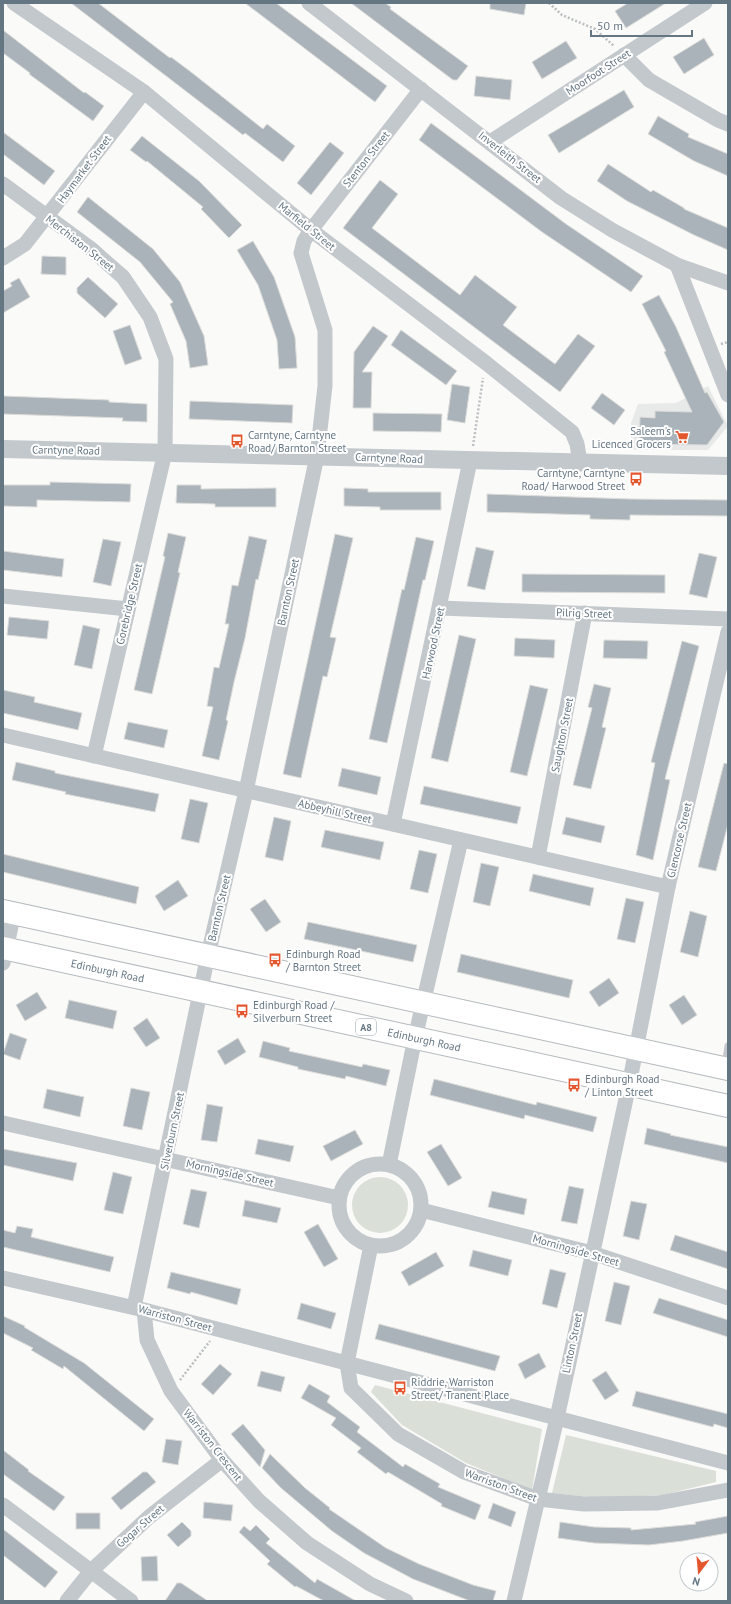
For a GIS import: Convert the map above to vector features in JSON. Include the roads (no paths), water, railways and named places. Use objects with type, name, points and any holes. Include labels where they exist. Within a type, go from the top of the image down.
[{"type":"main road","points":[[8,912],[208,954],[424,1003],[726,1068]]},
{"type":"main road","name":"Edinburgh Road","points":[[4,953],[200,991],[728,1106]]},
{"type":"street","name":"Marfield Street","points":[[14,3],[144,92],[311,230],[486,363],[572,432],[577,444],[580,463]]},
{"type":"street","name":"Inverleith Street","points":[[309,3],[561,198],[612,230],[677,265],[728,283]]},
{"type":"street","name":"Moorfoot Street","points":[[490,142],[705,3]]},
{"type":"street","points":[[624,55],[649,80],[718,120],[728,124]]},
{"type":"street","name":"Stenton Street","points":[[311,230],[421,89]]},
{"type":"street","name":"Haymarket Street","points":[[3,258],[25,244],[47,218],[144,92]]},
{"type":"street","name":"Merchiston Street","points":[[3,184],[47,218],[90,248],[123,277],[150,317],[166,359],[165,452]]},
{"type":"street","name":"Barnton Street","points":[[208,954],[246,791],[317,456],[325,386],[325,330],[301,252],[304,241],[311,230]]},
{"type":"street","points":[[677,265],[728,395]]},
{"type":"street","name":"Carntyne Road","points":[[3,449],[728,466]]},
{"type":"street","name":"Gorebridge Street","points":[[94,756],[165,452]]},
{"type":"street","name":"Harwood Street","points":[[393,824],[440,608],[470,460]]},
{"type":"street","points":[[3,596],[128,609]]},
{"type":"street","name":"Pilrig Street","points":[[440,608],[728,619]]},
{"type":"street","name":"Saughton Street","points":[[538,857],[585,614]]},
{"type":"street","name":"Glencorse Street","points":[[629,1085],[668,887],[728,632]]},
{"type":"street","name":"Abbeyhill Street","points":[[3,735],[668,887]]},
{"type":"street","points":[[389,1165],[415,1038],[461,840]]},
{"type":"street","points":[[4,953],[8,912]]},
{"type":"street","name":"Silverburn Street","points":[[139,1308],[166,1159],[208,954]]},
{"type":"street","name":"Linton Street","points":[[514,1601],[538,1499],[629,1085]]},
{"type":"street","name":"Morningside Street","points":[[3,1123],[339,1198]]},
{"type":"street","points":[[376,1164],[389,1165],[400,1169],[410,1176],[417,1186],[421,1198],[421,1210],[418,1223],[410,1234],[398,1242],[385,1246],[371,1246],[359,1241],[346,1228],[339,1210],[339,1198],[344,1185],[357,1171],[376,1164]]},
{"type":"street","name":"Morningside Street","points":[[421,1210],[592,1253],[728,1298]]},
{"type":"street","points":[[347,1363],[371,1246]]},
{"type":"street","name":"Warriston Street","points":[[3,1278],[139,1308],[728,1463]]},
{"type":"street","name":"Warriston Crescent","points":[[139,1308],[147,1340],[172,1392],[222,1460],[259,1501],[307,1543],[370,1584],[406,1601]]},
{"type":"street","name":"Warriston Street","points":[[347,1363],[351,1388],[398,1434],[464,1472],[538,1499],[584,1504],[658,1503],[728,1490]]},
{"type":"street","name":"Gogar Street","points":[[67,1601],[91,1571],[149,1517],[222,1460]]},
{"type":"street","points":[[3,1505],[131,1601]]},
{"type":"lane","points":[[726,1068],[728,1046]]},
{"type":"place","name":"Saleem's Licenced Grocers","points":[[682,437]]},
{"type":"place","name":"Carntyne, Carntyne Road/ Barnton Street","points":[[237,441]]},
{"type":"place","name":"Carntyne, Carntyne Road/ Harwood Street","points":[[636,479]]},
{"type":"place","name":"Edinburgh Road / Barnton Street","points":[[275,960]]},
{"type":"place","name":"Edinburgh Road / Silverburn Street","points":[[242,1011]]},
{"type":"place","name":"Edinburgh Road / Linton Street","points":[[574,1085]]},
{"type":"place","name":"Riddrie, Warriston Street/ Tranent Place","points":[[400,1388]]}]
